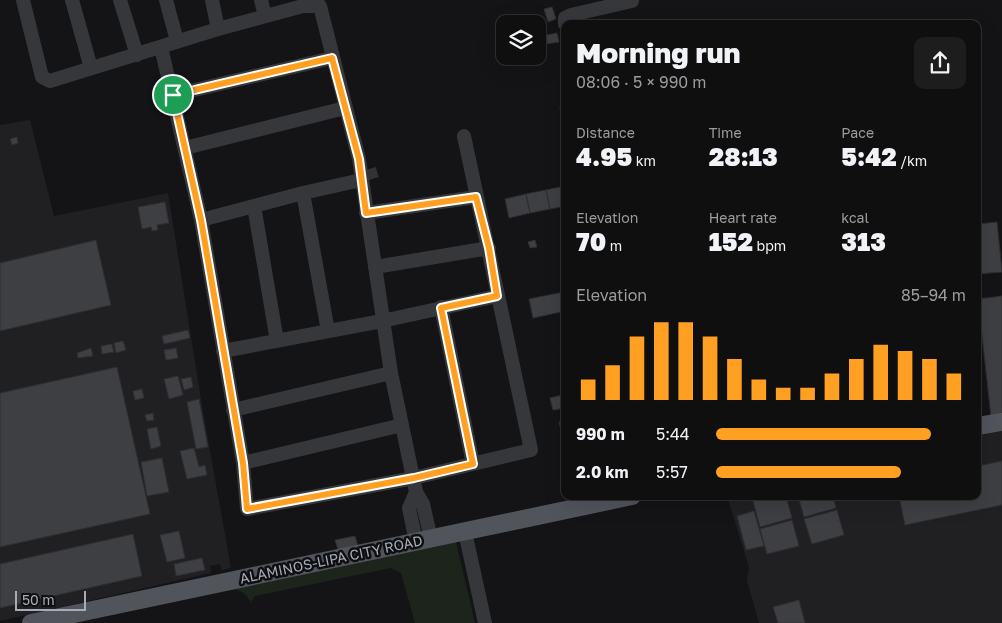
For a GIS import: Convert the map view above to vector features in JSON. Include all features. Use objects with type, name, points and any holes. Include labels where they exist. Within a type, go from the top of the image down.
[{"type":"main road","points":[[981,426],[1002,422]]},
{"type":"main road","name":"ALAMINOS-LIPA CITY ROAD","points":[[31,623],[613,500]]},
{"type":"street","points":[[23,0],[40,69],[45,80],[50,81],[302,3],[320,6],[359,159],[367,176],[366,213],[382,321],[416,492],[409,508],[424,540]]},
{"type":"street","points":[[72,0],[91,68]]},
{"type":"street","points":[[120,0],[137,55]]},
{"type":"street","points":[[166,0],[177,41]]},
{"type":"street","points":[[212,0],[218,28]]},
{"type":"street","points":[[261,0],[265,16]]},
{"type":"street","points":[[565,20],[570,15],[632,1]]},
{"type":"street","points":[[161,47],[201,220],[243,463],[247,509],[414,478],[531,450],[464,136]]},
{"type":"street","points":[[173,95],[332,58]]},
{"type":"street","points":[[185,148],[345,108]]},
{"type":"street","points":[[201,220],[367,176]]},
{"type":"street","points":[[303,193],[328,331]]},
{"type":"street","points":[[366,213],[476,197]]},
{"type":"street","points":[[254,206],[277,340]]},
{"type":"street","points":[[374,267],[489,248]]},
{"type":"street","points":[[223,351],[382,321],[497,296]]},
{"type":"street","points":[[441,308],[473,464]]},
{"type":"street","points":[[233,410],[391,373]]},
{"type":"street","points":[[243,463],[402,425]]},
{"type":"street","points":[[465,532],[485,623]]},
{"type":"shaded area","points":[[30,120],[54,216],[168,193],[202,406],[231,568],[222,570],[220,564],[210,566],[211,573],[0,621],[0,125]]},
{"type":"shaded area","points":[[1002,431],[1002,623],[759,623],[747,581],[749,567],[728,500],[981,500],[981,435]]},
{"type":"shaded area","points":[[456,542],[475,623],[415,623],[401,573],[391,568],[255,596],[251,602],[244,593],[236,590],[237,588]]},
{"type":"building","points":[[552,7],[556,19],[548,22],[544,9]]},
{"type":"building","points":[[557,33],[559,42],[547,44],[546,35]]},
{"type":"building","points":[[17,137],[18,143],[12,145],[10,139]]},
{"type":"building","points":[[561,187],[561,207],[550,209],[546,190]]},
{"type":"building","points":[[546,190],[550,209],[530,213],[526,194]]},
{"type":"building","points":[[526,194],[530,213],[509,218],[505,199]]},
{"type":"building","points":[[165,202],[169,223],[157,225],[158,230],[152,231],[151,227],[142,229],[138,207]]},
{"type":"building","points":[[997,222],[1002,272],[981,274],[981,224]]},
{"type":"building","points":[[96,240],[111,305],[0,331],[0,263]]},
{"type":"building","points":[[535,240],[537,247],[530,248],[528,242]]},
{"type":"building","points":[[561,293],[561,312],[533,318],[529,299]]},
{"type":"building","points":[[1002,296],[1002,416],[991,417],[981,326],[981,299]]},
{"type":"building","points":[[188,330],[190,338],[164,344],[162,336]]},
{"type":"building","points":[[123,341],[126,350],[116,353],[114,343]]},
{"type":"building","points":[[112,344],[114,352],[102,354],[101,346]]},
{"type":"building","points":[[91,348],[93,356],[78,358],[77,353]]},
{"type":"building","points":[[176,348],[178,358],[166,360],[164,350]]},
{"type":"building","points":[[117,367],[150,514],[0,547],[0,393]]},
{"type":"building","points":[[178,376],[183,395],[169,399],[164,379]]},
{"type":"building","points":[[191,377],[193,387],[184,390],[181,379]]},
{"type":"building","points":[[142,389],[144,398],[135,400],[133,391]]},
{"type":"building","points":[[561,395],[561,409],[553,410],[550,398]]},
{"type":"building","points":[[199,399],[208,447],[196,449],[187,402]]},
{"type":"building","points":[[153,413],[154,420],[147,421],[145,415]]},
{"type":"building","points":[[157,427],[161,446],[151,449],[147,429]]},
{"type":"building","points":[[194,448],[199,467],[205,465],[207,475],[187,479],[180,451]]},
{"type":"building","points":[[162,458],[169,492],[147,496],[141,462]]},
{"type":"building","points":[[1002,461],[1002,505],[905,525],[900,500],[981,500],[981,465]]},
{"type":"building","points":[[787,500],[792,518],[760,527],[753,501]]},
{"type":"building","points":[[799,500],[834,500],[836,508],[804,517]]},
{"type":"building","points":[[837,510],[844,535],[812,544],[804,519]]},
{"type":"building","points":[[754,511],[764,546],[746,550],[737,516]]},
{"type":"building","points":[[792,520],[799,546],[767,554],[760,529]]},
{"type":"building","points":[[179,531],[185,558],[167,562],[160,535]]},
{"type":"building","points":[[133,534],[142,576],[0,608],[0,564]]},
{"type":"building","points":[[355,536],[358,546],[338,550],[335,540]]},
{"type":"building","points":[[202,558],[205,570],[176,576],[174,564]]},
{"type":"building","points":[[799,600],[805,623],[778,623],[773,607]]},
{"type":"tunnel","points":[[369,169],[372,179]]},
{"type":"route","points":[[332,58],[359,159],[366,213],[476,197],[489,248],[497,296],[441,308],[473,464],[414,478],[247,509],[243,463],[201,220],[173,95],[332,58]]}]
